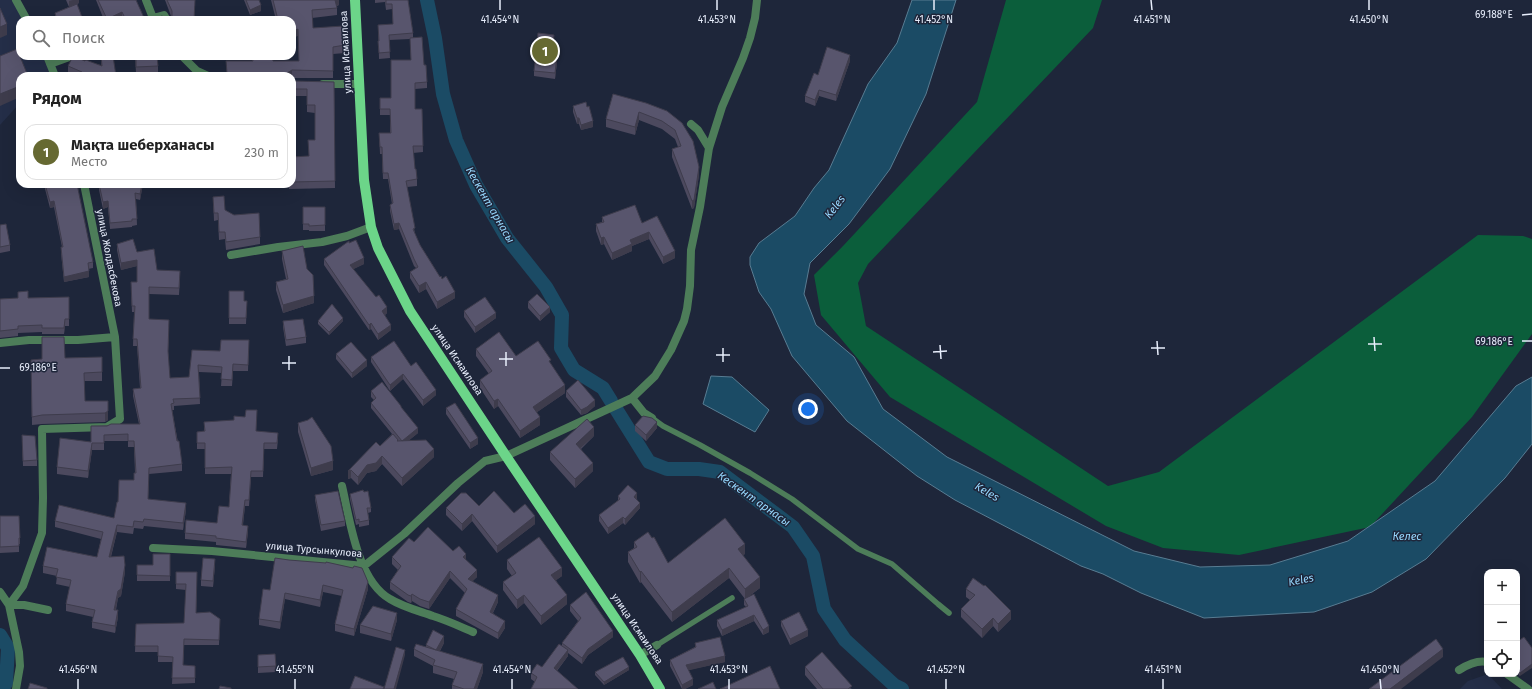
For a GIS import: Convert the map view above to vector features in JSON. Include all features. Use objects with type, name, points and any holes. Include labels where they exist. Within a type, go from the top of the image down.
[{"type":"main road","name":"улица Исмаилова","points":[[355,0],[364,180],[371,227],[378,248],[410,312],[640,655],[660,689]]},
{"type":"street","points":[[16,0],[25,16]]},
{"type":"street","points":[[146,0],[152,16]]},
{"type":"street","name":"улица Турсынкулова","points":[[153,548],[212,551],[364,566],[404,534],[458,483],[486,461],[506,456],[632,398],[655,376],[671,350],[684,321],[690,286],[691,250],[700,207],[709,148],[722,107],[750,38],[755,18],[757,0]]},
{"type":"street","points":[[48,60],[53,72]]},
{"type":"street","points":[[186,60],[199,72]]},
{"type":"street","points":[[314,84],[360,84]]},
{"type":"street","points":[[691,124],[698,130],[709,148]]},
{"type":"street","name":"улица Жолдасбекова","points":[[9,605],[23,586],[42,533],[42,430],[108,427],[120,420],[115,337],[85,188]]},
{"type":"street","points":[[231,256],[278,247],[322,242],[347,236],[371,227]]},
{"type":"street","points":[[0,343],[29,340],[78,340],[115,337]]},
{"type":"street","points":[[632,398],[644,413],[652,418]]},
{"type":"street","points":[[342,486],[357,551],[371,580],[379,590],[389,599],[473,632]]},
{"type":"street","points":[[0,592],[9,605],[19,652],[20,666],[16,689]]},
{"type":"street","points":[[9,605],[24,605],[48,610]]},
{"type":"street","points":[[640,655],[657,645]]},
{"type":"street","points":[[1459,670],[1484,661]]},
{"type":"street","points":[[1511,677],[1528,689]]},
{"type":"lane","points":[[652,418],[663,426],[750,473],[792,499],[858,549],[892,564],[949,613]]},
{"type":"lane","points":[[657,645],[732,598]]},
{"type":"shaded area","points":[[0,0],[14,0],[23,16],[16,16],[16,60],[46,60],[51,70],[49,72],[16,72],[16,107],[0,125]]},
{"type":"shaded area","points":[[1484,675],[1484,677],[1491,677],[1502,689],[1460,689],[1468,681]]},
{"type":"green space","points":[[1006,0],[1102,0],[1093,28],[868,264],[858,283],[866,326],[1108,486],[1159,472],[1478,235],[1523,236],[1532,239],[1532,334],[1472,417],[1370,527],[1239,555],[1163,548],[1106,526],[890,397],[821,315],[814,275],[843,246],[977,102]]},
{"type":"water","name":"Келес","points":[[912,0],[956,0],[926,94],[890,169],[849,224],[810,263],[804,294],[816,325],[854,357],[883,409],[947,457],[1134,551],[1200,567],[1270,565],[1348,541],[1435,481],[1516,386],[1532,377],[1532,444],[1505,478],[1426,559],[1372,592],[1314,612],[1204,618],[1141,593],[1103,574],[1081,566],[955,500],[917,476],[847,421],[792,356],[771,309],[759,292],[750,265],[750,257],[759,243],[795,216],[814,188],[829,170],[868,84],[897,43]]},
{"type":"water","points":[[711,376],[732,377],[769,410],[755,432],[703,404]]},
{"type":"building","points":[[98,0],[136,0],[143,16],[124,16],[122,12],[113,16],[106,16]]},
{"type":"building","points":[[167,0],[195,0],[194,16],[172,16],[172,11]]},
{"type":"building","points":[[246,0],[259,0],[261,5],[250,10]]},
{"type":"building","points":[[273,0],[335,0],[337,8],[312,10],[313,28],[343,26],[345,45],[333,47],[333,71],[292,70],[289,72],[227,72],[226,61],[299,61],[296,16],[277,16]]},
{"type":"building","points":[[386,0],[408,0],[413,33],[389,35],[390,52],[379,53],[378,25],[393,24],[392,4],[386,4]]},
{"type":"building","points":[[77,4],[82,16],[56,16],[55,13]]},
{"type":"building","points":[[0,8],[7,24],[0,27]]},
{"type":"building","points":[[538,33],[554,35],[552,55],[557,56],[555,73],[534,71]]},
{"type":"building","points":[[422,37],[427,82],[415,83],[415,109],[422,109],[423,146],[413,146],[417,179],[406,181],[415,228],[413,229],[420,245],[440,277],[441,276],[442,279],[446,276],[455,292],[437,302],[426,282],[419,286],[410,272],[418,267],[399,223],[394,224],[390,205],[393,203],[388,173],[383,173],[382,147],[380,147],[379,133],[391,133],[390,109],[380,109],[380,98],[391,98],[391,60],[411,60],[410,38]]},
{"type":"building","points":[[827,47],[850,55],[836,95],[819,90],[815,100],[805,96],[814,73],[818,75]]},
{"type":"building","points":[[16,49],[16,60],[21,60],[26,72],[16,72],[16,88],[0,94],[0,56]]},
{"type":"building","points":[[71,60],[86,60],[102,66],[101,60],[114,60],[115,72],[82,72],[68,66]]},
{"type":"building","points":[[136,60],[157,60],[158,66],[136,67]]},
{"type":"building","points":[[296,81],[334,82],[335,181],[296,182],[296,157],[309,156],[308,140],[315,140],[315,105],[307,105],[307,89],[296,89]]},
{"type":"building","points":[[613,94],[646,103],[667,111],[682,123],[693,141],[699,167],[694,200],[692,201],[672,149],[681,146],[675,130],[662,121],[639,112],[635,127],[606,119]]},
{"type":"building","points":[[586,102],[587,107],[589,106],[593,121],[581,125],[573,106]]},
{"type":"building","points":[[46,188],[78,188],[93,262],[88,263],[89,271],[64,277],[61,247],[63,247],[54,201],[50,202]]},
{"type":"building","points":[[100,188],[141,188],[140,194],[135,193],[137,219],[132,219],[132,221],[110,223],[108,201],[103,202]]},
{"type":"building","points":[[224,196],[225,210],[234,215],[259,213],[260,237],[226,242],[225,232],[219,232],[218,213],[214,213],[213,197]]},
{"type":"building","points":[[635,205],[642,223],[657,216],[675,251],[663,257],[649,232],[630,240],[632,244],[612,253],[604,237],[601,238],[596,224],[604,222],[602,217]]},
{"type":"building","points":[[303,207],[325,207],[325,225],[309,226],[309,224],[303,224]]},
{"type":"building","points":[[6,224],[10,245],[0,247],[0,225]]},
{"type":"building","points":[[133,239],[137,252],[154,249],[157,270],[180,271],[179,288],[149,287],[149,319],[169,320],[168,351],[170,378],[189,377],[192,350],[220,351],[221,340],[249,340],[248,365],[233,364],[232,380],[221,379],[222,367],[198,365],[200,398],[173,399],[174,403],[171,404],[182,464],[149,468],[148,499],[186,503],[183,523],[144,519],[143,522],[134,521],[133,527],[117,525],[109,557],[124,556],[125,565],[121,589],[118,591],[114,610],[118,610],[115,626],[92,622],[95,610],[66,604],[71,580],[56,577],[58,569],[43,566],[47,547],[97,557],[103,532],[55,521],[59,505],[114,518],[118,502],[119,480],[134,480],[134,473],[136,473],[134,441],[128,441],[128,434],[104,435],[104,443],[92,443],[88,471],[57,467],[60,438],[91,442],[91,426],[140,424],[133,389],[141,388],[137,339],[133,339],[135,306],[132,306],[131,282],[137,282],[137,260],[121,263],[117,244]]},
{"type":"building","points":[[356,240],[364,258],[350,265],[376,297],[379,295],[387,307],[382,311],[391,325],[378,334],[371,323],[369,325],[324,259],[349,241],[349,243]]},
{"type":"building","points":[[303,246],[307,269],[313,275],[314,296],[283,305],[276,282],[288,279],[282,251]]},
{"type":"building","points":[[28,291],[28,298],[69,297],[69,319],[65,319],[64,328],[42,328],[42,325],[18,326],[18,329],[0,331],[0,299],[18,298],[18,292]]},
{"type":"building","points":[[229,291],[244,291],[244,301],[247,301],[246,318],[229,318]]},
{"type":"building","points":[[537,294],[550,307],[540,316],[528,302]]},
{"type":"building","points":[[485,297],[496,313],[475,327],[464,311]]},
{"type":"building","points":[[332,304],[343,318],[329,332],[318,321]]},
{"type":"building","points":[[303,319],[306,337],[286,340],[283,321]]},
{"type":"building","points":[[499,332],[516,356],[538,341],[565,385],[533,407],[540,417],[520,431],[498,399],[494,401],[480,380],[492,371],[476,349]]},
{"type":"building","points":[[42,337],[64,337],[65,358],[102,357],[102,372],[84,373],[85,401],[108,401],[108,411],[105,413],[42,415],[32,417],[31,360],[42,359]]},
{"type":"building","points":[[394,341],[411,366],[416,362],[436,390],[423,400],[403,374],[390,385],[371,357]]},
{"type":"building","points":[[351,342],[367,360],[352,373],[336,354]]},
{"type":"building","points":[[578,380],[595,400],[581,410],[566,391]]},
{"type":"building","points":[[382,382],[418,428],[402,441],[371,403],[376,398],[371,391]]},
{"type":"building","points":[[455,403],[478,438],[470,443],[446,408]]},
{"type":"building","points":[[246,410],[257,410],[256,431],[278,433],[277,443],[264,443],[263,471],[251,471],[249,500],[245,500],[242,525],[248,526],[246,542],[216,538],[216,536],[185,533],[186,520],[217,523],[219,506],[229,507],[232,467],[205,468],[205,443],[197,443],[197,432],[205,431],[204,422],[234,420],[234,416],[245,417]]},
{"type":"building","points":[[643,416],[652,418],[657,422],[646,435],[635,425]]},
{"type":"building","points":[[312,417],[331,446],[333,461],[311,468],[298,423]]},
{"type":"building","points":[[587,419],[594,427],[576,444],[593,463],[575,479],[550,452]]},
{"type":"building","points":[[393,434],[398,440],[397,441],[426,440],[434,449],[402,478],[382,456],[376,463],[367,465],[358,477],[351,470],[348,471],[376,442],[380,446]]},
{"type":"building","points":[[22,435],[35,436],[37,460],[23,461]]},
{"type":"building","points":[[628,485],[637,493],[634,497],[640,503],[625,519],[623,517],[608,528],[599,515],[620,499],[618,496]]},
{"type":"building","points":[[363,490],[364,492],[368,491],[371,508],[367,508],[369,520],[359,522],[359,519],[356,520],[350,494]]},
{"type":"building","points":[[338,491],[345,521],[321,525],[315,495]]},
{"type":"building","points":[[494,491],[514,513],[525,504],[535,516],[497,546],[472,514],[462,524],[446,508],[461,493],[466,493],[479,506]]},
{"type":"building","points":[[0,516],[19,516],[19,546],[0,547]]},
{"type":"building","points":[[725,518],[745,544],[738,549],[760,577],[745,589],[729,568],[672,612],[641,571],[640,572],[628,552],[637,547],[634,542],[648,532],[652,538],[654,537],[668,563]]},
{"type":"building","points":[[428,527],[453,551],[459,546],[466,554],[463,557],[477,570],[468,579],[498,595],[490,612],[505,621],[498,633],[456,609],[467,589],[450,571],[429,602],[412,594],[411,596],[408,595],[390,582],[401,566],[392,557],[409,538],[414,542]]},
{"type":"building","points":[[539,537],[562,568],[551,575],[567,595],[541,616],[524,595],[517,600],[503,582],[516,573],[507,560]]},
{"type":"building","points":[[153,554],[170,554],[170,576],[137,575],[137,565],[153,565]]},
{"type":"building","points":[[203,558],[215,559],[213,581],[201,580]]},
{"type":"building","points":[[275,558],[326,562],[353,568],[354,566],[362,568],[368,582],[354,629],[335,624],[343,590],[323,585],[320,600],[285,593],[280,622],[259,619],[263,589],[270,590]]},
{"type":"building","points":[[176,572],[197,572],[196,613],[210,612],[220,619],[219,640],[184,639],[183,665],[195,666],[195,678],[172,678],[173,657],[158,656],[158,646],[135,646],[136,624],[184,623],[186,584],[176,584]]},
{"type":"building","points":[[973,578],[984,586],[985,585],[1011,611],[998,624],[993,618],[982,629],[961,609],[975,595],[966,589]]},
{"type":"building","points":[[586,592],[613,631],[588,649],[582,658],[562,643],[581,618],[570,605]]},
{"type":"building","points":[[754,594],[769,626],[763,630],[754,615],[722,630],[717,620],[748,606],[744,599]]},
{"type":"building","points":[[373,606],[397,613],[391,634],[360,625]]},
{"type":"building","points":[[799,612],[808,630],[790,639],[781,621]]},
{"type":"building","points":[[433,630],[444,636],[436,650],[426,645]]},
{"type":"building","points":[[720,637],[725,656],[686,665],[693,679],[682,685],[670,660],[696,647],[695,643]]},
{"type":"building","points":[[1524,637],[1532,648],[1532,664],[1520,673],[1520,641]]},
{"type":"building","points":[[1436,639],[1443,649],[1390,689],[1369,689]]},
{"type":"building","points":[[416,644],[483,664],[474,689],[464,689],[452,685],[457,672],[433,665],[435,660],[414,649]]},
{"type":"building","points":[[559,644],[568,650],[554,668],[578,689],[531,689],[537,677],[531,673],[537,664],[542,667]]},
{"type":"building","points":[[396,647],[405,650],[394,689],[384,689]]},
{"type":"building","points":[[822,652],[852,686],[848,689],[823,689],[805,667]]},
{"type":"building","points":[[275,654],[276,666],[258,667],[258,655]]},
{"type":"building","points":[[623,657],[629,667],[604,682],[595,672]]},
{"type":"building","points":[[770,666],[780,689],[720,689]]},
{"type":"building","points":[[355,676],[384,687],[383,689],[350,689]]},
{"type":"building","points":[[713,682],[716,689],[698,689]]},
{"type":"building","points":[[30,683],[47,688],[47,689],[28,689]]},
{"type":"building","points":[[220,686],[231,688],[231,689],[219,689]]},
{"type":"waterway","name":"Кескент арнасы","points":[[427,0],[435,38],[443,94],[456,140],[476,185],[507,238],[546,287],[562,315],[561,348],[574,370],[603,388],[611,401]]},
{"type":"waterway","name":"Кескент арнасы","points":[[616,409],[649,462],[667,469],[699,469],[720,472],[793,527],[813,556],[824,609],[845,640],[894,685],[902,689]]},
{"type":"waterway","points":[[0,635],[8,648],[6,683],[2,689]]},
{"type":"place","name":"Мақта шеберханасы","points":[[545,51]]},
{"type":"water label","name":"Keles","points":[[835,207]]},
{"type":"water label","name":"Keles","points":[[987,492]]},
{"type":"water label","name":"Keles","points":[[1301,580]]}]
